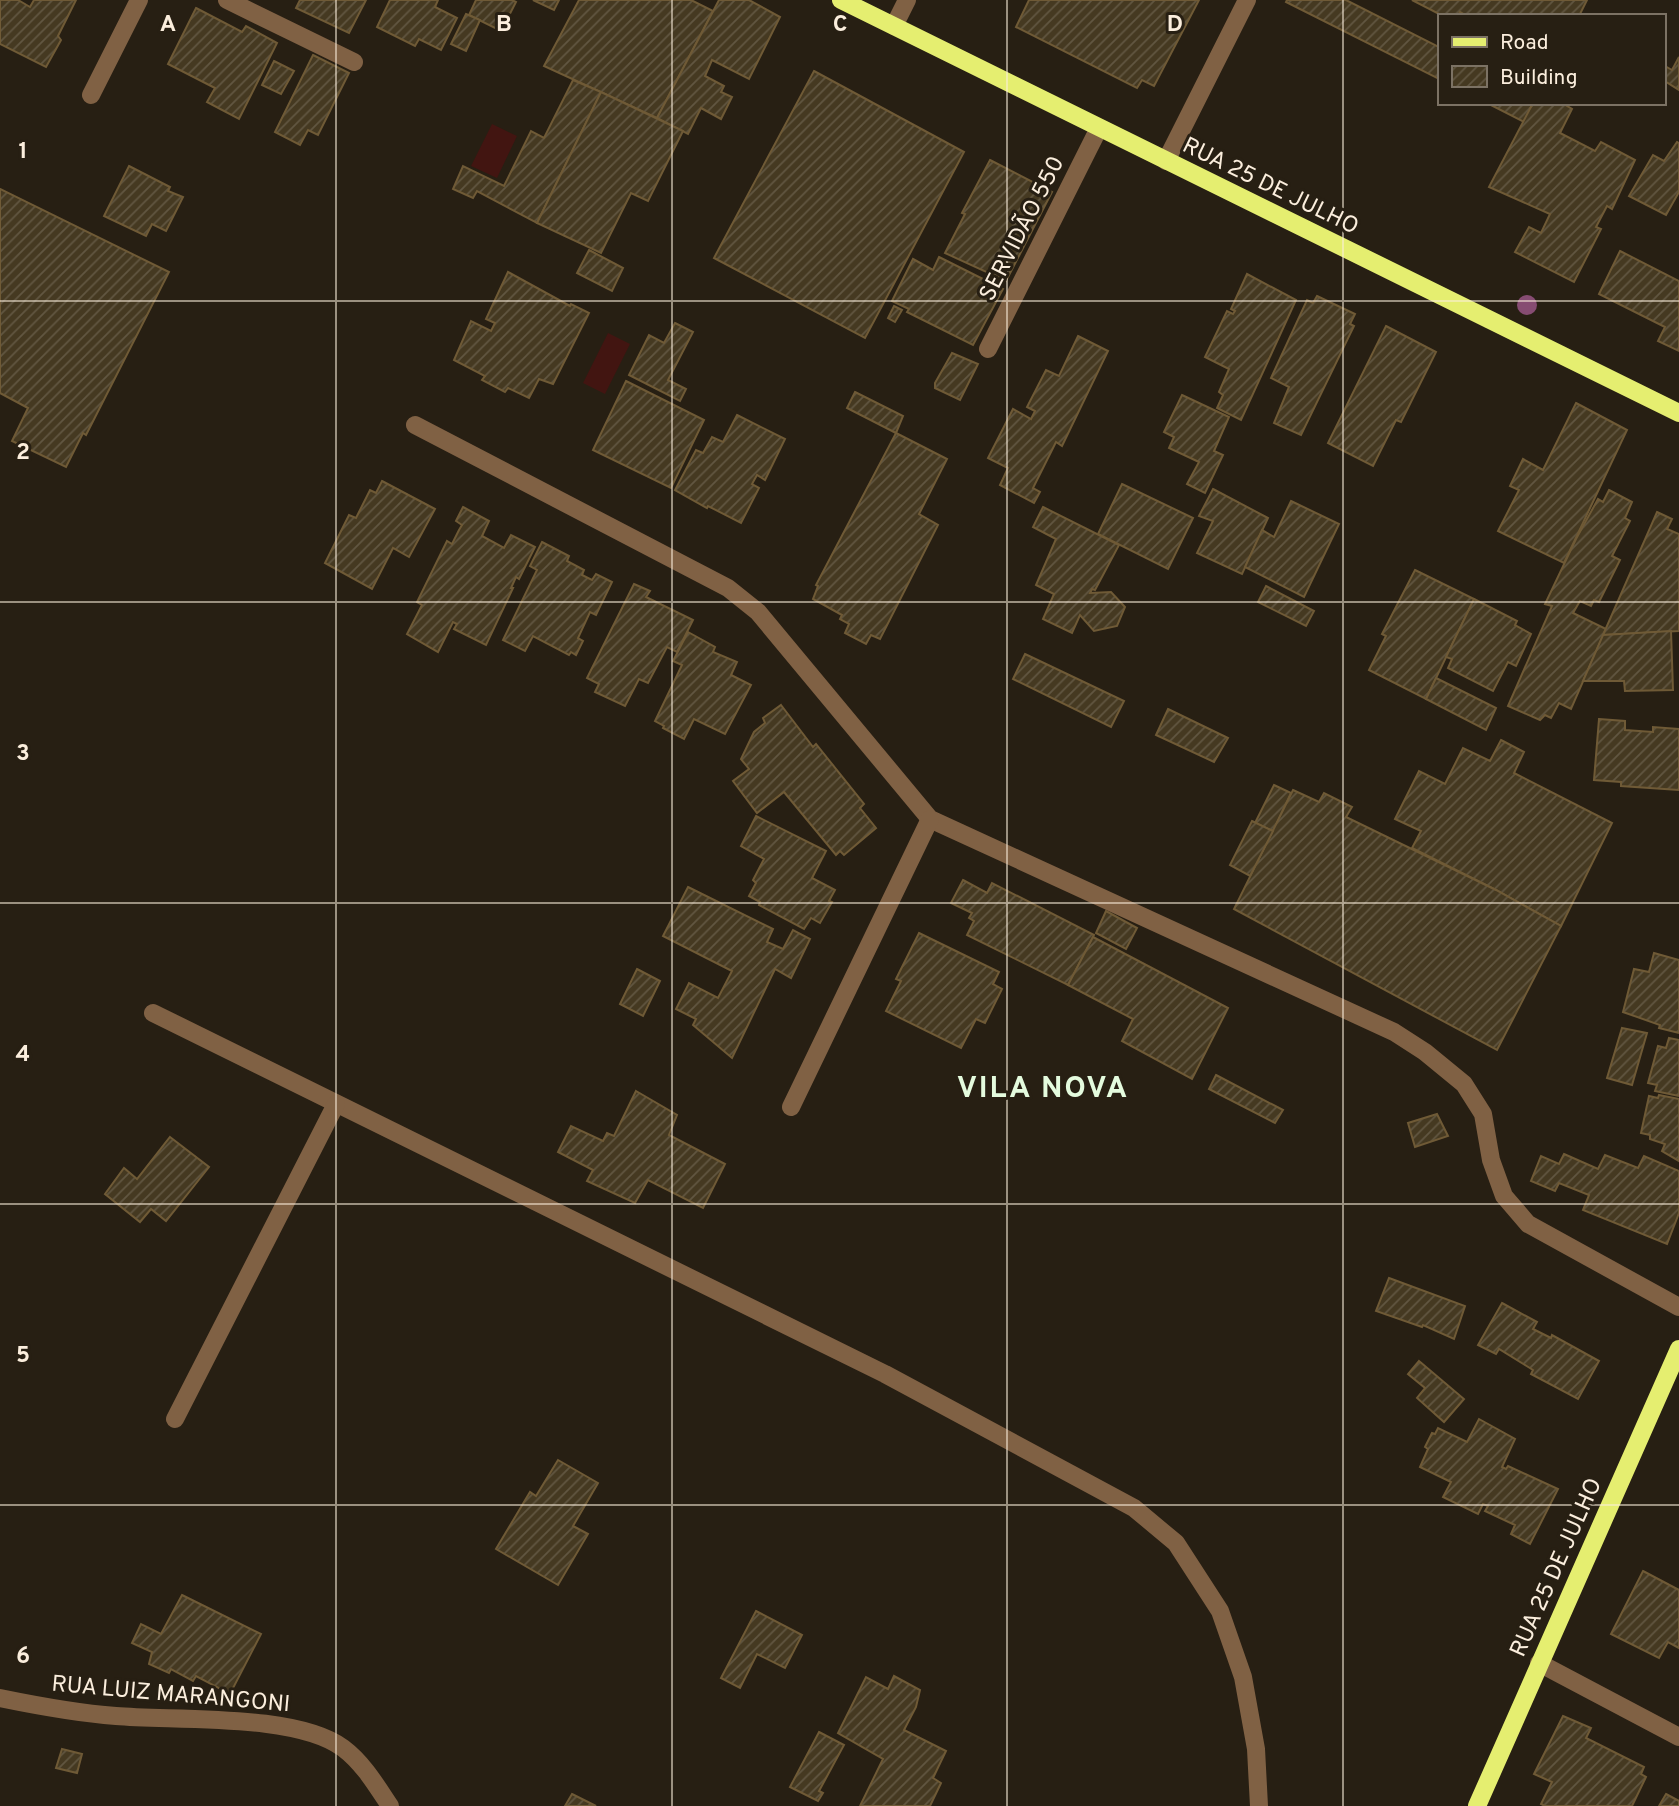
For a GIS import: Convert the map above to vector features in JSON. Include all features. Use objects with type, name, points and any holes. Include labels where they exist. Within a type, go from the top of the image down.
[{"type":"main road","name":"RUA 25 DE JULHO","points":[[841,0],[1679,413]]},
{"type":"main road","name":"RUA 25 DE JULHO","points":[[1477,1806],[1679,1349]]},
{"type":"street","points":[[91,95],[139,0]]},
{"type":"street","points":[[227,0],[354,62]]},
{"type":"street","points":[[894,26],[906,0]]},
{"type":"street","points":[[1166,161],[1247,0]]},
{"type":"street","name":"SERVIDÃO 550","points":[[988,349],[1099,128]]},
{"type":"street","points":[[415,425],[728,588],[758,612],[930,819],[1394,1032],[1425,1052],[1464,1084],[1483,1114],[1492,1160],[1503,1196],[1528,1224],[1679,1307]]},
{"type":"street","points":[[791,1107],[930,819]]},
{"type":"street","points":[[153,1013],[885,1374],[1134,1508],[1176,1543],[1220,1611],[1243,1677],[1256,1749],[1259,1806]]},
{"type":"street","points":[[174,1419],[337,1104]]},
{"type":"street","points":[[1539,1663],[1679,1737]]},
{"type":"street","name":"RUA LUIZ MARANGONI","points":[[0,1698],[57,1710],[117,1716],[236,1721],[302,1730],[341,1747],[370,1775],[390,1806]]},
{"type":"shaded area","points":[[492,124],[517,136],[497,178],[471,166]]},
{"type":"shaded area","points":[[608,333],[630,344],[605,394],[583,383]]},
{"type":"building","points":[[0,0],[18,0],[30,7],[34,0],[76,0],[58,36],[61,40],[46,67],[0,44]]},
{"type":"building","points":[[300,0],[366,0],[349,33],[296,8]]},
{"type":"building","points":[[390,0],[438,0],[435,7],[457,18],[441,50],[419,39],[415,46],[377,27]]},
{"type":"building","points":[[476,0],[516,2],[501,31],[469,15]]},
{"type":"building","points":[[533,0],[559,0],[554,10]]},
{"type":"building","points":[[579,0],[691,0],[713,11],[657,118],[544,66]]},
{"type":"building","points":[[719,0],[749,0],[780,17],[749,79],[712,60],[705,76],[724,86],[721,92],[732,97],[721,119],[701,108],[688,134],[657,118]]},
{"type":"building","points":[[1029,0],[1199,0],[1154,86],[1142,80],[1137,88],[1016,27]]},
{"type":"building","points":[[1346,0],[1438,46],[1438,78],[1286,2]]},
{"type":"building","points":[[1412,0],[1587,0],[1580,14],[1439,14]]},
{"type":"building","points":[[196,8],[242,32],[246,26],[277,43],[239,119],[207,102],[215,88],[168,64]]},
{"type":"building","points":[[466,14],[480,20],[466,51],[451,44]]},
{"type":"building","points":[[313,55],[349,73],[318,135],[308,130],[300,145],[275,132]]},
{"type":"building","points":[[1679,57],[1679,90],[1665,81],[1665,66],[1672,70]]},
{"type":"building","points":[[274,61],[294,71],[281,94],[262,85]]},
{"type":"building","points":[[814,71],[964,152],[865,338],[714,258]]},
{"type":"building","points":[[573,80],[601,92],[537,223],[477,191],[473,198],[453,189],[463,166],[504,186],[531,131],[544,138]]},
{"type":"building","points":[[601,92],[683,131],[648,201],[631,193],[601,253],[537,223]]},
{"type":"building","points":[[1491,105],[1532,105],[1524,122]]},
{"type":"building","points":[[1532,105],[1565,105],[1572,109],[1560,133],[1595,151],[1601,142],[1635,160],[1612,209],[1607,206],[1596,227],[1601,229],[1574,282],[1515,252],[1529,227],[1541,233],[1550,214],[1489,187]]},
{"type":"building","points":[[1677,142],[1679,192],[1666,215],[1629,196],[1653,155],[1664,161]]},
{"type":"building","points":[[990,160],[1052,192],[1006,281],[945,253],[965,214],[962,213]]},
{"type":"building","points":[[129,166],[170,187],[168,191],[183,197],[166,231],[152,224],[146,236],[104,216]]},
{"type":"building","points":[[0,189],[169,272],[86,435],[83,433],[66,467],[12,441],[28,408],[0,393]]},
{"type":"building","points":[[589,250],[623,268],[612,291],[577,273]]},
{"type":"building","points":[[1620,251],[1679,281],[1679,351],[1658,341],[1665,327],[1599,294]]},
{"type":"building","points":[[939,257],[1003,289],[973,345],[907,312],[909,309],[892,301],[913,259],[933,270]]},
{"type":"building","points":[[508,272],[570,306],[571,304],[589,313],[553,384],[539,379],[529,398],[508,388],[505,392],[482,380],[485,376],[454,360],[471,321],[491,331],[495,323],[486,319]]},
{"type":"building","points":[[1247,274],[1296,300],[1241,420],[1217,408],[1223,395],[1219,392],[1229,369],[1205,357],[1227,311],[1233,314],[1235,311],[1231,309]]},
{"type":"building","points":[[1317,296],[1355,314],[1350,324],[1354,326],[1301,435],[1274,423],[1289,387],[1271,378],[1307,300],[1313,303]]},
{"type":"building","points":[[894,306],[902,310],[895,322],[888,318]]},
{"type":"building","points":[[675,323],[693,332],[668,380],[686,389],[680,401],[629,375],[649,335],[664,343]]},
{"type":"building","points":[[1386,326],[1436,352],[1401,422],[1396,420],[1373,466],[1328,443]]},
{"type":"building","points":[[1078,336],[1108,351],[1062,446],[1056,442],[1033,488],[1040,492],[1034,503],[1000,485],[1008,468],[988,458],[1013,409],[1031,419],[1035,411],[1027,407],[1046,370],[1059,376]]},
{"type":"building","points":[[952,353],[978,364],[960,400],[935,388],[935,383]]},
{"type":"building","points":[[626,381],[704,420],[671,488],[593,450]]},
{"type":"building","points":[[855,392],[903,416],[896,433],[847,408]]},
{"type":"building","points":[[1182,395],[1229,417],[1214,451],[1223,455],[1205,493],[1187,484],[1199,462],[1169,448],[1174,437],[1164,432]]},
{"type":"building","points":[[1576,403],[1627,430],[1564,563],[1498,531],[1519,490],[1510,486],[1523,459],[1543,470]]},
{"type":"building","points":[[737,415],[785,439],[765,480],[757,475],[752,484],[759,488],[741,523],[675,490],[696,450],[703,453],[712,437],[723,442]]},
{"type":"building","points":[[896,433],[947,459],[919,514],[938,525],[880,639],[871,635],[866,644],[845,633],[849,624],[840,619],[842,615],[813,599],[818,586],[816,585]]},
{"type":"building","points":[[382,481],[435,509],[409,557],[393,548],[372,589],[325,563],[349,515],[356,518],[370,490],[376,493]]},
{"type":"building","points":[[1122,484],[1193,518],[1168,569],[1098,534]]},
{"type":"building","points":[[1213,489],[1268,518],[1242,574],[1197,553],[1213,521],[1199,516]]},
{"type":"building","points":[[1609,490],[1632,502],[1625,518],[1630,521],[1612,556],[1620,560],[1599,602],[1594,600],[1591,606],[1580,601],[1573,613],[1606,629],[1571,709],[1559,703],[1551,718],[1545,715],[1540,720],[1508,706],[1552,606],[1545,604],[1598,499],[1603,502]]},
{"type":"building","points":[[1291,501],[1339,524],[1304,597],[1245,567],[1262,530],[1274,537]]},
{"type":"building","points":[[463,507],[489,521],[482,536],[504,548],[511,535],[535,547],[519,579],[516,577],[486,645],[454,629],[457,624],[453,622],[438,652],[407,634],[422,605],[417,602],[447,541],[452,544],[462,525],[456,521]]},
{"type":"building","points":[[1043,507],[1119,545],[1095,590],[1092,589],[1090,593],[1111,592],[1125,607],[1117,626],[1094,631],[1080,615],[1072,633],[1043,619],[1054,594],[1036,585],[1056,539],[1033,527]]},
{"type":"building","points":[[1657,512],[1672,519],[1667,529],[1679,534],[1679,631],[1603,635]]},
{"type":"building","points":[[542,542],[569,556],[567,561],[584,570],[582,575],[592,580],[596,574],[612,582],[596,615],[590,612],[578,638],[583,641],[576,655],[571,652],[569,655],[533,636],[525,651],[503,640],[537,570],[530,566]]},
{"type":"building","points":[[1415,570],[1474,599],[1426,699],[1369,670],[1386,636],[1382,634]]},
{"type":"building","points":[[634,584],[650,591],[646,597],[693,620],[677,652],[667,647],[648,683],[639,679],[625,706],[595,692],[599,684],[587,678]]},
{"type":"building","points":[[1266,586],[1314,611],[1306,626],[1258,602]]},
{"type":"building","points":[[1474,599],[1517,621],[1515,625],[1531,634],[1516,666],[1508,662],[1493,691],[1448,668],[1452,659],[1446,657]]},
{"type":"building","points":[[1671,631],[1673,690],[1625,691],[1624,681],[1583,681],[1603,635]]},
{"type":"building","points":[[688,632],[715,647],[713,652],[737,662],[731,675],[751,685],[725,734],[694,719],[684,739],[655,721],[682,665],[673,661]]},
{"type":"building","points":[[1025,654],[1124,701],[1111,727],[1013,679]]},
{"type":"building","points":[[1436,678],[1496,708],[1486,730],[1426,699]]},
{"type":"building","points":[[781,705],[813,747],[816,744],[864,804],[860,808],[876,828],[844,855],[840,851],[836,855],[784,792],[757,813],[733,781],[749,769],[741,759],[754,732],[765,723],[763,718]]},
{"type":"building","points":[[1168,709],[1228,738],[1214,762],[1156,735]]},
{"type":"building","points":[[1599,719],[1625,721],[1625,730],[1653,732],[1653,727],[1679,729],[1679,790],[1621,786],[1621,782],[1594,780]]},
{"type":"building","points":[[1501,740],[1524,752],[1514,773],[1612,823],[1561,926],[1412,848],[1421,831],[1395,819],[1419,771],[1445,784],[1463,748],[1490,761]]},
{"type":"building","points":[[1274,785],[1291,793],[1273,831],[1255,823]]},
{"type":"building","points":[[1293,790],[1319,802],[1324,793],[1352,807],[1346,817],[1496,890],[1561,926],[1497,1050],[1234,909]]},
{"type":"building","points":[[756,816],[826,851],[812,878],[835,890],[829,901],[832,902],[820,923],[811,918],[804,929],[759,905],[760,902],[749,896],[756,883],[753,880],[764,859],[741,846]]},
{"type":"building","points":[[1252,821],[1273,831],[1250,876],[1230,865]]},
{"type":"building","points":[[963,880],[987,893],[992,883],[1094,935],[1068,985],[967,935],[974,921],[969,918],[972,913],[951,903]]},
{"type":"building","points":[[688,887],[773,929],[767,942],[783,949],[793,930],[810,939],[791,978],[775,969],[732,1058],[693,1025],[696,1019],[676,1009],[689,983],[718,998],[732,971],[663,936]]},
{"type":"building","points":[[1106,911],[1137,928],[1126,949],[1096,933]]},
{"type":"building","points":[[919,933],[999,972],[993,984],[1002,989],[985,1023],[976,1019],[961,1048],[886,1011],[901,981],[896,979]]},
{"type":"building","points":[[1093,937],[1228,1008],[1192,1079],[1122,1041],[1133,1019],[1068,985]]},
{"type":"building","points":[[1654,953],[1679,960],[1679,1033],[1659,1028],[1660,1025],[1623,1012],[1634,969],[1649,972]]},
{"type":"building","points":[[637,969],[660,981],[643,1016],[620,1004]]},
{"type":"building","points":[[1622,1028],[1647,1033],[1632,1085],[1607,1078]]},
{"type":"building","points":[[1669,1038],[1679,1040],[1679,1096],[1655,1091],[1657,1085],[1648,1083],[1658,1046],[1666,1048]]},
{"type":"building","points":[[1216,1075],[1283,1110],[1275,1123],[1209,1089]]},
{"type":"building","points":[[636,1091],[677,1115],[669,1135],[725,1164],[703,1208],[648,1180],[635,1203],[587,1181],[593,1170],[558,1152],[571,1126],[603,1141],[607,1133],[614,1136]]},
{"type":"building","points":[[1659,1095],[1679,1099],[1679,1161],[1662,1151],[1665,1144],[1641,1133],[1649,1096],[1658,1098]]},
{"type":"building","points":[[1437,1114],[1448,1136],[1415,1147],[1408,1123]]},
{"type":"building","points":[[170,1137],[209,1167],[166,1221],[151,1209],[140,1222],[105,1194],[124,1168],[137,1179]]},
{"type":"building","points":[[1564,1154],[1598,1169],[1605,1155],[1638,1168],[1644,1156],[1679,1171],[1679,1213],[1667,1244],[1583,1210],[1589,1195],[1559,1183],[1555,1191],[1531,1181],[1541,1156],[1559,1164]]},
{"type":"building","points":[[1389,1278],[1465,1306],[1454,1339],[1423,1325],[1422,1327],[1376,1311]]},
{"type":"building","points":[[1502,1303],[1537,1322],[1533,1329],[1551,1338],[1552,1335],[1599,1361],[1578,1399],[1531,1374],[1533,1370],[1499,1349],[1496,1354],[1478,1345]]},
{"type":"building","points":[[1419,1361],[1464,1399],[1444,1422],[1417,1398],[1425,1388],[1408,1374]]},
{"type":"building","points":[[1479,1419],[1515,1439],[1502,1467],[1506,1469],[1508,1466],[1558,1489],[1530,1544],[1511,1534],[1515,1525],[1485,1511],[1488,1506],[1483,1504],[1478,1514],[1443,1497],[1451,1482],[1420,1467],[1428,1449],[1425,1447],[1432,1433],[1435,1434],[1438,1428],[1467,1442]]},
{"type":"building","points":[[558,1460],[598,1483],[573,1526],[588,1534],[558,1585],[496,1549],[530,1492],[536,1496]]},
{"type":"building","points":[[1643,1571],[1679,1590],[1679,1648],[1668,1642],[1659,1658],[1611,1634]]},
{"type":"building","points":[[182,1595],[261,1634],[230,1694],[196,1676],[193,1681],[171,1669],[169,1673],[149,1664],[152,1652],[132,1643],[141,1624],[161,1634]]},
{"type":"building","points":[[756,1611],[802,1635],[785,1668],[757,1654],[740,1688],[721,1678]]},
{"type":"building","points":[[894,1676],[920,1690],[916,1707],[904,1730],[946,1751],[933,1778],[941,1783],[930,1806],[860,1806],[883,1759],[838,1733],[866,1677],[888,1689]]},
{"type":"building","points":[[1563,1716],[1591,1728],[1586,1738],[1644,1767],[1641,1774],[1646,1777],[1632,1806],[1541,1804],[1552,1782],[1534,1774]]},
{"type":"building","points":[[819,1732],[844,1745],[819,1791],[823,1793],[818,1801],[790,1787]]},
{"type":"building","points":[[62,1749],[82,1754],[77,1773],[56,1768]]},
{"type":"building","points":[[572,1794],[596,1806],[565,1806]]},
{"type":"building","points":[[1666,1794],[1679,1801],[1679,1806],[1659,1806]]},
{"type":"district","name":"VILA NOVA","points":[[1043,1087]]}]
